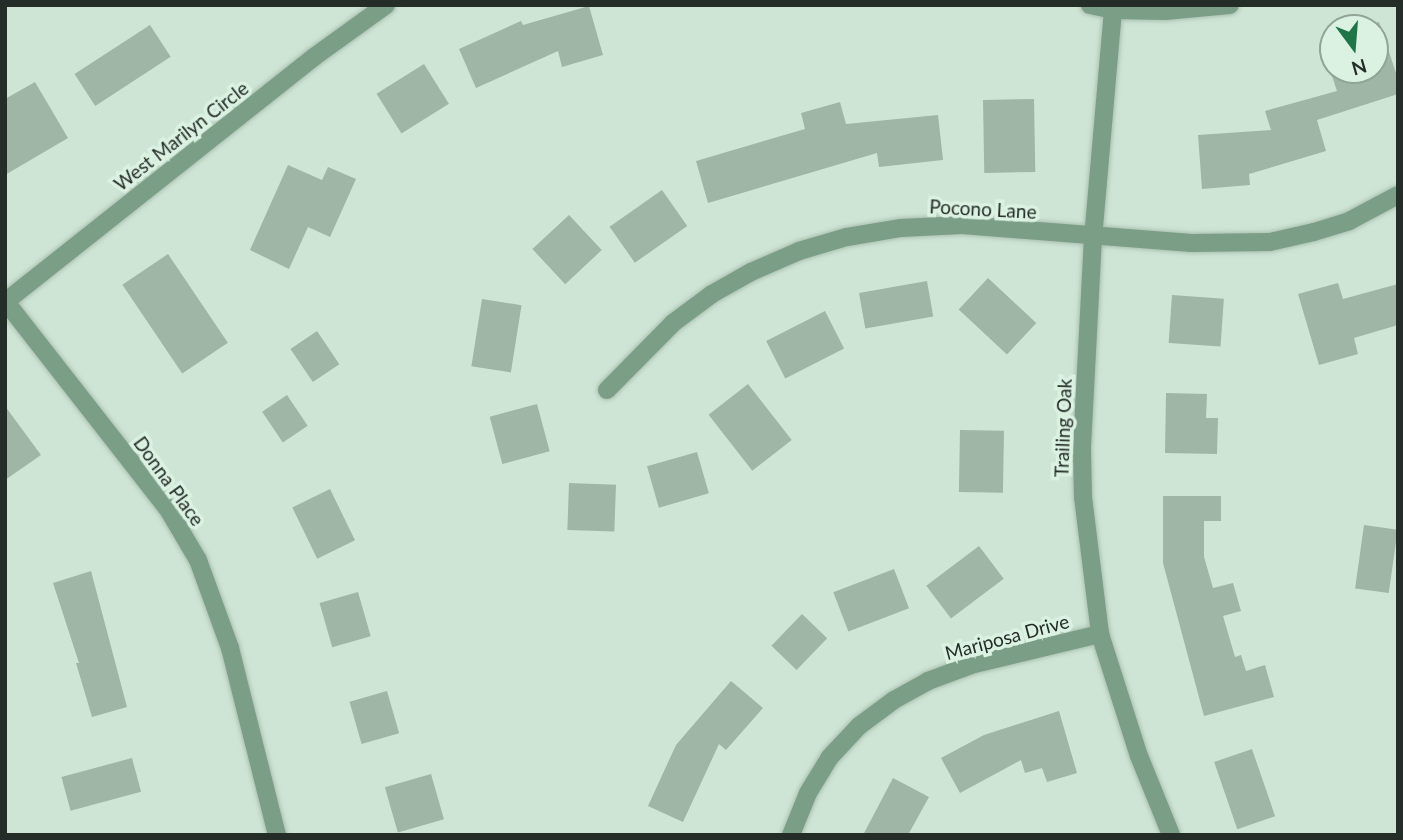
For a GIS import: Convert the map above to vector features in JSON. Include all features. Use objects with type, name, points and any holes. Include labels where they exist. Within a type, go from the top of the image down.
[{"type":"street","name":"West Marilyn Circle","points":[[5,302],[314,57],[386,5]]},
{"type":"street","points":[[1090,5],[1113,10],[1166,11],[1230,5]]},
{"type":"street","name":"Trailing Oak","points":[[1113,10],[1093,237],[1082,450],[1089,561],[1100,634],[1139,756],[1171,835]]},
{"type":"street","name":"Pocono Lane","points":[[607,390],[673,323],[712,294],[751,272],[799,251],[847,237],[901,228],[962,225],[1093,237],[1227,245],[1270,242],[1314,233],[1349,221],[1398,195]]},
{"type":"street","name":"Donna Place","points":[[5,302],[169,511],[198,560],[230,648],[277,835]]},
{"type":"street","name":"Mariposa Drive","points":[[791,835],[808,793],[830,757],[859,726],[894,700],[928,681],[971,665],[1100,634]]},
{"type":"building","points":[[589,6],[603,55],[562,67],[558,51],[476,88],[459,49],[521,21],[523,25]]},
{"type":"building","points":[[150,25],[171,57],[95,106],[75,74]]},
{"type":"building","points":[[1389,52],[1398,79],[1398,94],[1317,120],[1326,151],[1249,174],[1250,185],[1202,189],[1198,135],[1271,130],[1265,111],[1337,91],[1335,84],[1389,84]]},
{"type":"building","points":[[424,64],[449,104],[401,134],[377,94]]},
{"type":"building","points":[[35,82],[68,138],[5,175],[5,99]]},
{"type":"building","points":[[1034,99],[1035,172],[984,173],[983,100]]},
{"type":"building","points":[[840,102],[846,124],[938,115],[943,160],[879,167],[877,153],[708,203],[696,161],[805,129],[801,113]]},
{"type":"building","points":[[288,165],[322,180],[328,167],[356,179],[330,237],[308,227],[289,269],[250,250]]},
{"type":"building","points":[[662,190],[687,226],[635,263],[610,227]]},
{"type":"building","points":[[569,215],[602,250],[565,284],[532,249]]},
{"type":"building","points":[[168,254],[228,343],[182,373],[122,285]]},
{"type":"building","points":[[988,278],[1036,323],[1007,354],[959,309]]},
{"type":"building","points":[[927,281],[933,316],[865,328],[859,293]]},
{"type":"building","points":[[1338,283],[1343,299],[1398,284],[1398,325],[1354,338],[1358,354],[1319,365],[1298,294]]},
{"type":"building","points":[[1172,295],[1224,299],[1221,347],[1169,343]]},
{"type":"building","points":[[482,299],[522,305],[511,372],[471,366]]},
{"type":"building","points":[[825,311],[844,348],[785,378],[766,341]]},
{"type":"building","points":[[317,331],[339,364],[313,382],[290,349]]},
{"type":"building","points":[[748,384],[792,440],[752,471],[709,415]]},
{"type":"building","points":[[1166,393],[1207,394],[1206,418],[1218,418],[1217,454],[1165,453]]},
{"type":"building","points":[[287,395],[308,426],[283,442],[262,412]]},
{"type":"building","points":[[537,404],[550,451],[502,464],[490,417]]},
{"type":"building","points":[[5,406],[41,455],[5,480]]},
{"type":"building","points":[[960,430],[1004,431],[1003,493],[959,492]]},
{"type":"building","points":[[697,452],[709,493],[659,508],[647,466]]},
{"type":"building","points":[[569,483],[616,485],[614,532],[567,530]]},
{"type":"building","points":[[330,489],[355,540],[317,559],[292,507]]},
{"type":"building","points":[[1163,496],[1221,496],[1221,521],[1204,521],[1204,557],[1213,588],[1233,583],[1241,611],[1223,616],[1235,657],[1241,655],[1246,671],[1265,665],[1274,697],[1204,716],[1163,563]]},
{"type":"building","points":[[1364,525],[1398,530],[1389,593],[1355,588]]},
{"type":"building","points":[[979,546],[1004,579],[951,618],[926,586]]},
{"type":"building","points":[[894,569],[909,608],[848,632],[833,592]]},
{"type":"building","points":[[91,571],[127,707],[92,717],[76,663],[79,663],[53,583]]},
{"type":"building","points":[[358,592],[371,636],[332,647],[320,603]]},
{"type":"building","points":[[802,614],[827,638],[797,670],[771,646]]},
{"type":"building","points":[[731,681],[763,708],[726,750],[719,744],[683,822],[648,806],[676,745]]},
{"type":"building","points":[[387,691],[399,733],[362,744],[350,702]]},
{"type":"building","points":[[1059,711],[1077,773],[1047,782],[1042,768],[1025,773],[1021,760],[960,793],[941,758],[984,735]]},
{"type":"building","points":[[1252,749],[1275,816],[1237,829],[1214,762]]},
{"type":"building","points":[[132,758],[141,792],[71,811],[61,777]]},
{"type":"building","points":[[431,774],[444,819],[398,832],[385,787]]},
{"type":"building","points":[[893,778],[929,797],[908,835],[863,835]]}]
